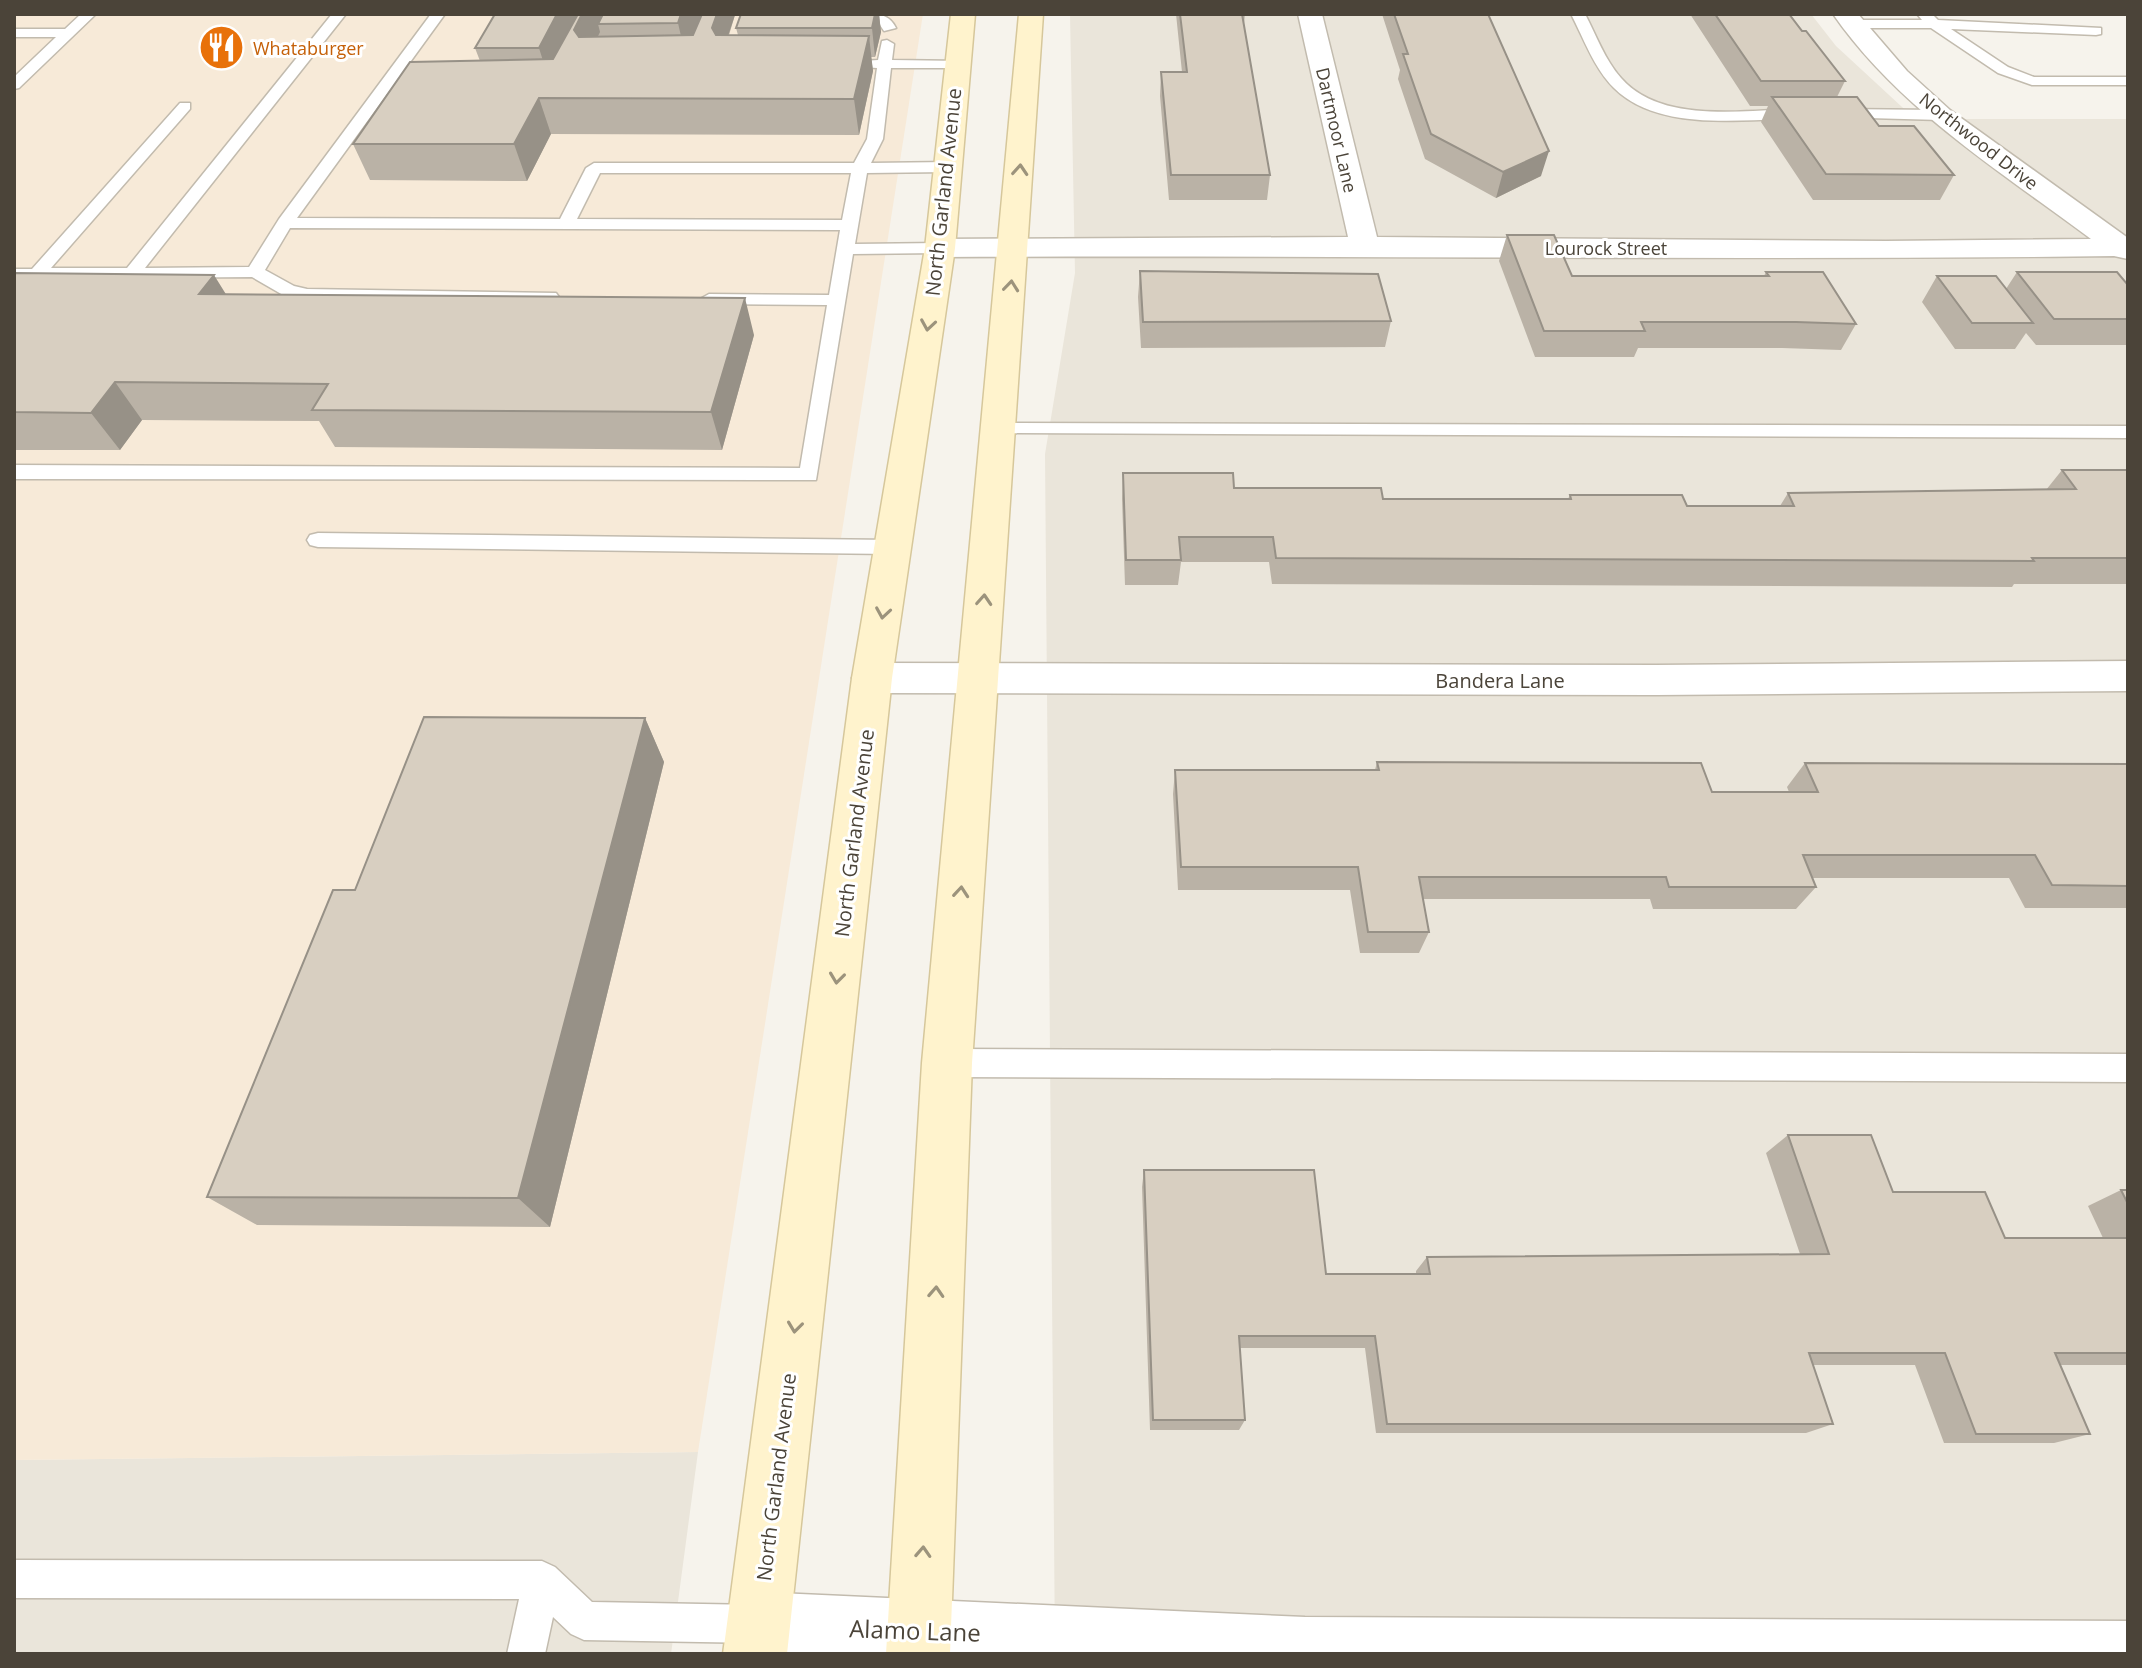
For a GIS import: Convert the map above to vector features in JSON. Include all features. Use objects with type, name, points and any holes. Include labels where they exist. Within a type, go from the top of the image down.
[{"type":"main road","name":"North Garland Avenue","points":[[756,1639],[872,678],[940,248],[963,14]]},
{"type":"main road","points":[[919,1642],[947,1063],[1031,14]]},
{"type":"street","name":"Dartmoor Lane","points":[[1310,14],[1365,246]]},
{"type":"street","name":"Northwood Drive","points":[[1849,19],[1898,76],[1941,115],[2125,249]]},
{"type":"street","name":"Lourock Street","points":[[940,248],[2125,249]]},
{"type":"street","name":"Bandera Lane","points":[[872,678],[1672,680],[2128,676]]},
{"type":"street","name":"Alamo Lane","points":[[756,1639],[1305,1649],[2128,1653]]},
{"type":"lane","points":[[14,85],[89,14]]},
{"type":"lane","points":[[132,273],[339,14]]},
{"type":"lane","points":[[255,272],[285,223],[393,90],[438,14]]},
{"type":"lane","points":[[871,14],[886,22],[889,28]]},
{"type":"lane","points":[[1578,14],[1618,84],[1635,98],[1659,107],[1688,113],[1941,115]]},
{"type":"lane","points":[[1849,19],[1929,19],[2096,31]]},
{"type":"lane","points":[[1929,19],[2003,70],[2032,81],[2128,81]]},
{"type":"lane","points":[[14,33],[68,33]]},
{"type":"lane","points":[[14,472],[809,475],[844,249],[860,168],[875,139],[887,44]]},
{"type":"lane","points":[[853,64],[958,64]]},
{"type":"lane","points":[[37,274],[185,106]]},
{"type":"lane","points":[[566,224],[594,168],[948,167]]},
{"type":"lane","points":[[285,223],[849,225]]},
{"type":"lane","points":[[844,249],[940,248]]},
{"type":"lane","points":[[14,274],[255,272],[289,291],[307,294],[570,297]]},
{"type":"lane","points":[[696,299],[837,300]]},
{"type":"lane","points":[[996,429],[2128,432]]},
{"type":"lane","points":[[318,540],[893,547]]},
{"type":"lane","points":[[947,1063],[2128,1068]]},
{"type":"lane","points":[[14,1579],[542,1580],[584,1621],[756,1639]]},
{"type":"lane","points":[[526,1654],[542,1580]]},
{"type":"shaded area","points":[[14,14],[923,14],[698,1452],[14,1460]]},
{"type":"shaded area","points":[[1070,14],[1811,14],[1836,46],[1915,119],[2128,119],[2128,1654],[1055,1654],[1045,454],[1075,273]]},
{"type":"shaded area","points":[[698,1452],[671,1654],[14,1654],[14,1460]]},
{"type":"building","points":[[495,14],[557,14],[539,48],[475,48]]},
{"type":"building","points":[[578,14],[582,14],[574,30],[579,37],[693,35],[702,14],[717,14],[712,28],[716,35],[869,36],[854,99],[539,98],[514,144],[353,144],[410,62],[553,59]]},
{"type":"building","points":[[603,14],[681,14],[678,23],[598,24]]},
{"type":"building","points":[[741,14],[875,14],[872,28],[736,28]]},
{"type":"building","points":[[1180,14],[1242,14],[1270,175],[1171,175],[1161,72],[1187,72]]},
{"type":"building","points":[[1394,14],[1488,14],[1549,151],[1503,172],[1431,134],[1403,54],[1408,54]]},
{"type":"building","points":[[1715,14],[1789,14],[1845,81],[1761,81]]},
{"type":"building","points":[[1772,97],[1857,97],[1879,126],[1914,126],[1954,175],[1826,174]]},
{"type":"building","points":[[1507,235],[1554,235],[1572,276],[1769,276],[1766,272],[1823,272],[1856,324],[1641,322],[1645,331],[1544,331]]},
{"type":"building","points":[[1140,271],[1378,274],[1391,321],[1143,322]]},
{"type":"building","points":[[2017,272],[2117,272],[2128,285],[2128,319],[2054,319]]},
{"type":"building","points":[[14,273],[214,275],[199,294],[745,298],[711,412],[312,410],[328,384],[115,382],[91,413],[14,412]]},
{"type":"building","points":[[1937,276],[1996,276],[2033,323],[1972,323]]},
{"type":"building","points":[[2062,470],[2128,470],[2128,558],[2032,558],[2034,561],[1276,558],[1273,537],[1179,537],[1181,560],[1126,560],[1123,473],[1233,473],[1234,488],[1381,488],[1383,499],[1571,499],[1570,495],[1682,495],[1687,506],[1794,506],[1788,493],[2076,489]]},
{"type":"building","points":[[424,717],[645,718],[518,1198],[207,1197],[333,890],[355,890]]},
{"type":"building","points":[[1377,762],[1701,763],[1712,792],[1818,792],[1805,763],[2128,764],[2128,886],[2052,885],[2035,855],[1803,855],[1816,887],[1669,887],[1666,877],[1419,877],[1429,932],[1368,932],[1358,867],[1181,867],[1175,770],[1379,770]]},
{"type":"building","points":[[1788,1135],[1871,1135],[1893,1192],[1985,1192],[2005,1238],[2128,1238],[2128,1353],[2055,1353],[2090,1434],[1976,1434],[1945,1353],[1809,1353],[1833,1424],[1387,1424],[1375,1336],[1239,1336],[1245,1420],[1153,1420],[1144,1170],[1314,1170],[1326,1274],[1430,1274],[1427,1257],[1829,1254]]},
{"type":"building","points":[[2121,1190],[2128,1190],[2128,1204]]},
{"type":"place","name":"Whataburger","points":[[222,48]]}]
